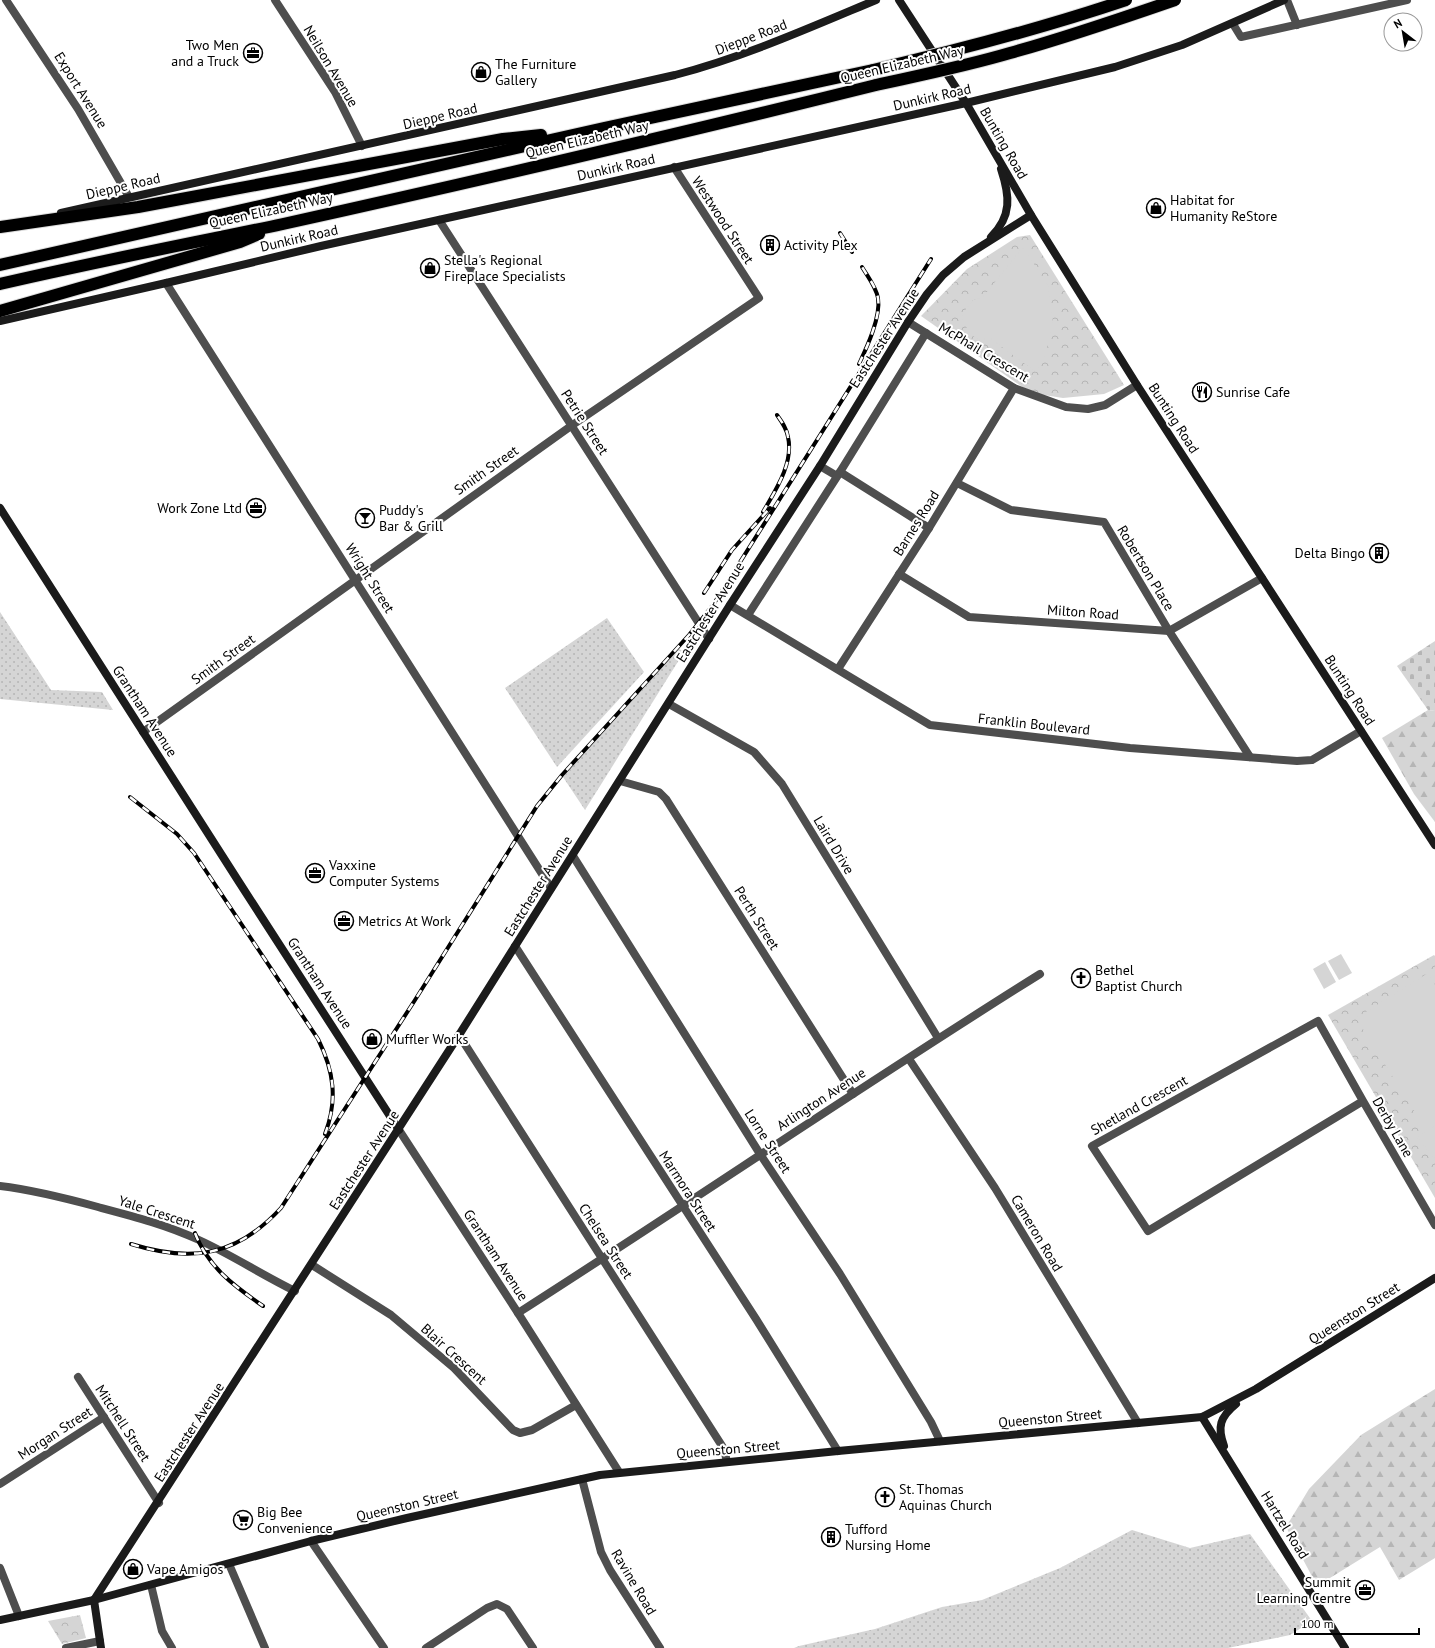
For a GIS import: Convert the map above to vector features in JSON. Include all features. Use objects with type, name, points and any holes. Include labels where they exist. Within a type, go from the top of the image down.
[{"type":"highway","name":"Queen Elizabeth Way","points":[[0,265],[604,128],[873,70],[1003,38],[1053,24],[1126,0]]},
{"type":"highway","name":"Queen Elizabeth Way","points":[[0,284],[54,271],[282,224],[674,135],[876,85],[964,65],[1009,54],[1104,25],[1175,0]]},
{"type":"highway","points":[[0,227],[138,207],[502,139],[604,128]]},
{"type":"highway","points":[[0,311],[240,242],[282,224]]},
{"type":"street","name":"Export Avenue","points":[[6,0],[78,109],[129,197]]},
{"type":"street","name":"Neilson Avenue","points":[[275,0],[335,92],[362,146]]},
{"type":"street","name":"Dieppe Road","points":[[0,227],[129,197],[576,99],[708,66],[756,50],[876,0]]},
{"type":"street","name":"Bunting Road","points":[[899,0],[966,103],[1031,215],[1137,385],[1435,846]]},
{"type":"street","name":"Dunkirk Road","points":[[0,321],[320,246],[966,103],[1115,67],[1182,46],[1286,0]]},
{"type":"street","points":[[1286,0],[1297,25]]},
{"type":"street","points":[[1233,24],[1241,37],[1407,0]]},
{"type":"street","points":[[986,243],[996,232],[1008,209],[1006,186],[996,153]]},
{"type":"street","name":"Westwood Street","points":[[674,167],[751,287]]},
{"type":"street","name":"Eastchester Avenue","points":[[94,1600],[399,1130],[669,704],[708,639],[820,466],[908,322],[927,294],[944,275],[964,257],[1031,215]]},
{"type":"street","name":"Petrie Street","points":[[439,220],[708,639]]},
{"type":"street","name":"Wright Street","points":[[166,283],[552,888]]},
{"type":"street","name":"Smith Street","points":[[143,732],[571,426],[759,298],[751,287]]},
{"type":"street","name":"McPhail Crescent","points":[[908,322],[1014,388],[1066,407],[1088,409],[1106,405],[1137,385]]},
{"type":"street","points":[[748,615],[926,333]]},
{"type":"street","name":"Barnes Road","points":[[838,669],[929,528],[1014,388]]},
{"type":"street","points":[[820,466],[838,474],[929,528]]},
{"type":"street","name":"Robertson Place","points":[[957,482],[1011,510],[1104,522],[1169,631],[1250,757]]},
{"type":"street","name":"Grantham Avenue","points":[[0,508],[619,1472]]},
{"type":"street","name":"Milton Road","points":[[899,574],[969,617],[1169,631]]},
{"type":"street","points":[[1169,631],[1262,578]]},
{"type":"street","name":"Franklin Boulevard","points":[[730,605],[930,725],[1130,748],[1297,761],[1312,760],[1360,731]]},
{"type":"street","name":"Laird Drive","points":[[669,704],[754,752],[782,784],[938,1038]]},
{"type":"street","name":"Perth Street","points":[[620,781],[659,792],[666,799],[853,1094]]},
{"type":"street","name":"Lorne Street","points":[[572,856],[760,1154],[844,1280],[931,1422],[940,1441]]},
{"type":"street","name":"Marmora Street","points":[[515,946],[756,1319],[838,1451]]},
{"type":"street","name":"Arlington Avenue","points":[[518,1313],[683,1207],[760,1154],[909,1059],[938,1038],[1040,974]]},
{"type":"street","name":"Shetland Crescent","points":[[1330,1042],[1318,1021],[1092,1146],[1148,1231],[1362,1101]]},
{"type":"street","name":"Chelsea Street","points":[[459,1035],[724,1449],[727,1462]]},
{"type":"street","name":"Derby Lane","points":[[1330,1042],[1362,1101],[1435,1225]]},
{"type":"street","name":"Cameron Road","points":[[909,1059],[995,1188],[1138,1423]]},
{"type":"street","name":"Yale Crescent","points":[[0,1186],[38,1191],[131,1215],[197,1239],[295,1291]]},
{"type":"street","name":"Blair Crescent","points":[[312,1265],[391,1315],[454,1368],[513,1430],[520,1433],[532,1430],[576,1405]]},
{"type":"street","name":"Queenston Street","points":[[0,1620],[94,1600],[311,1541],[582,1479],[619,1472],[1202,1417],[1256,1389],[1435,1278]]},
{"type":"street","name":"Mitchell Street","points":[[78,1377],[158,1503]]},
{"type":"street","points":[[1231,1464],[1220,1436],[1222,1420],[1229,1409],[1256,1389]]},
{"type":"street","name":"Morgan Street","points":[[0,1484],[104,1417]]},
{"type":"street","name":"Hartzel Road","points":[[1202,1417],[1345,1648]]},
{"type":"street","name":"Ravine Road","points":[[582,1479],[601,1552],[610,1570],[660,1648]]},
{"type":"street","points":[[311,1541],[384,1648]]},
{"type":"street","points":[[229,1564],[265,1648]]},
{"type":"street","points":[[0,1568],[19,1616]]},
{"type":"street","points":[[150,1585],[162,1631],[172,1648]]},
{"type":"street","points":[[66,1648],[100,1645],[94,1600]]},
{"type":"street","points":[[426,1648],[487,1608],[497,1604],[507,1609],[532,1648]]},
{"type":"green space","points":[[1030,235],[1124,385],[1104,394],[1063,398],[1031,393],[921,316],[967,269],[1017,237]]},
{"type":"green space","points":[[1023,247],[1048,286],[1053,323],[1045,356],[1036,372],[990,338],[979,340],[964,330],[968,326],[962,322],[963,313],[973,300],[983,297]]},
{"type":"green space","points":[[0,612],[51,690],[102,692],[113,710],[0,699]]},
{"type":"green space","points":[[607,618],[644,672],[557,767],[505,688]]},
{"type":"green space","points":[[1435,641],[1435,711],[1428,710],[1397,666]]},
{"type":"green space","points":[[679,649],[684,652],[585,810],[563,777]]},
{"type":"green space","points":[[1428,710],[1435,711],[1435,822],[1414,794],[1382,738]]},
{"type":"green space","points":[[1341,954],[1352,973],[1339,980],[1328,961]]},
{"type":"green space","points":[[1434,955],[1435,956],[1435,1198],[1328,1015]]},
{"type":"green space","points":[[1325,962],[1336,982],[1324,989],[1313,969]]},
{"type":"green space","points":[[1428,973],[1435,985],[1435,1125],[1426,1130],[1356,1018]]},
{"type":"green space","points":[[1435,1126],[1435,1159],[1417,1137]]},
{"type":"green space","points":[[1435,1389],[1435,1558],[1399,1580],[1380,1547],[1317,1586],[1286,1527],[1309,1489],[1361,1435]]},
{"type":"green space","points":[[1132,1530],[1190,1548],[1250,1534],[1312,1621],[1290,1635],[1228,1648],[794,1648],[875,1629],[942,1607],[982,1600],[1060,1568]]},
{"type":"green space","points":[[80,1615],[86,1638],[62,1644],[48,1621]]},
{"type":"railway","points":[[840,233],[852,252]]},
{"type":"railway","points":[[131,1244],[153,1250],[174,1253],[194,1254],[212,1251],[248,1237],[281,1208],[415,1000],[537,806],[562,775],[689,635],[713,605],[931,259]]},
{"type":"railway","points":[[859,364],[873,332],[878,306],[876,290],[862,267]]},
{"type":"railway","points":[[763,512],[782,476],[788,457],[789,447],[787,434],[777,415]]},
{"type":"railway","points":[[704,593],[732,550],[770,508]]},
{"type":"railway","points":[[130,797],[177,834],[194,853],[318,1039],[331,1074],[333,1097],[332,1109],[325,1134]]},
{"type":"railway","points":[[195,1233],[207,1256],[223,1275],[263,1306]]},
{"type":"place","name":"Two Men and a Truck","points":[[253,53]]},
{"type":"place","name":"The Furniture Gallery","points":[[481,72]]},
{"type":"place","name":"Habitat for Humanity ReStore","points":[[1156,208]]},
{"type":"place","name":"Activity Plex","points":[[770,245]]},
{"type":"place","name":"Stella's Regional Fireplace Specialists","points":[[430,268]]},
{"type":"place","name":"Sunrise Cafe","points":[[1202,392]]},
{"type":"place","name":"Work Zone Ltd","points":[[256,508]]},
{"type":"place","name":"Puddy's Bar & Grill","points":[[365,518]]},
{"type":"place","name":"Delta Bingo","points":[[1379,553]]},
{"type":"place","name":"Vaxxine Computer Systems","points":[[315,873]]},
{"type":"place","name":"Metrics At Work","points":[[344,921]]},
{"type":"place","name":"Bethel Baptist Church","points":[[1081,978]]},
{"type":"place","name":"Muffler Works","points":[[372,1039]]},
{"type":"place","name":"St. Thomas Aquinas Church","points":[[885,1497]]},
{"type":"place","name":"Big Bee Convenience","points":[[243,1520]]},
{"type":"place","name":"Tufford Nursing Home","points":[[831,1537]]},
{"type":"place","name":"Vape Amigos","points":[[133,1569]]},
{"type":"place","name":"Summit Learning Centre","points":[[1365,1590]]}]
